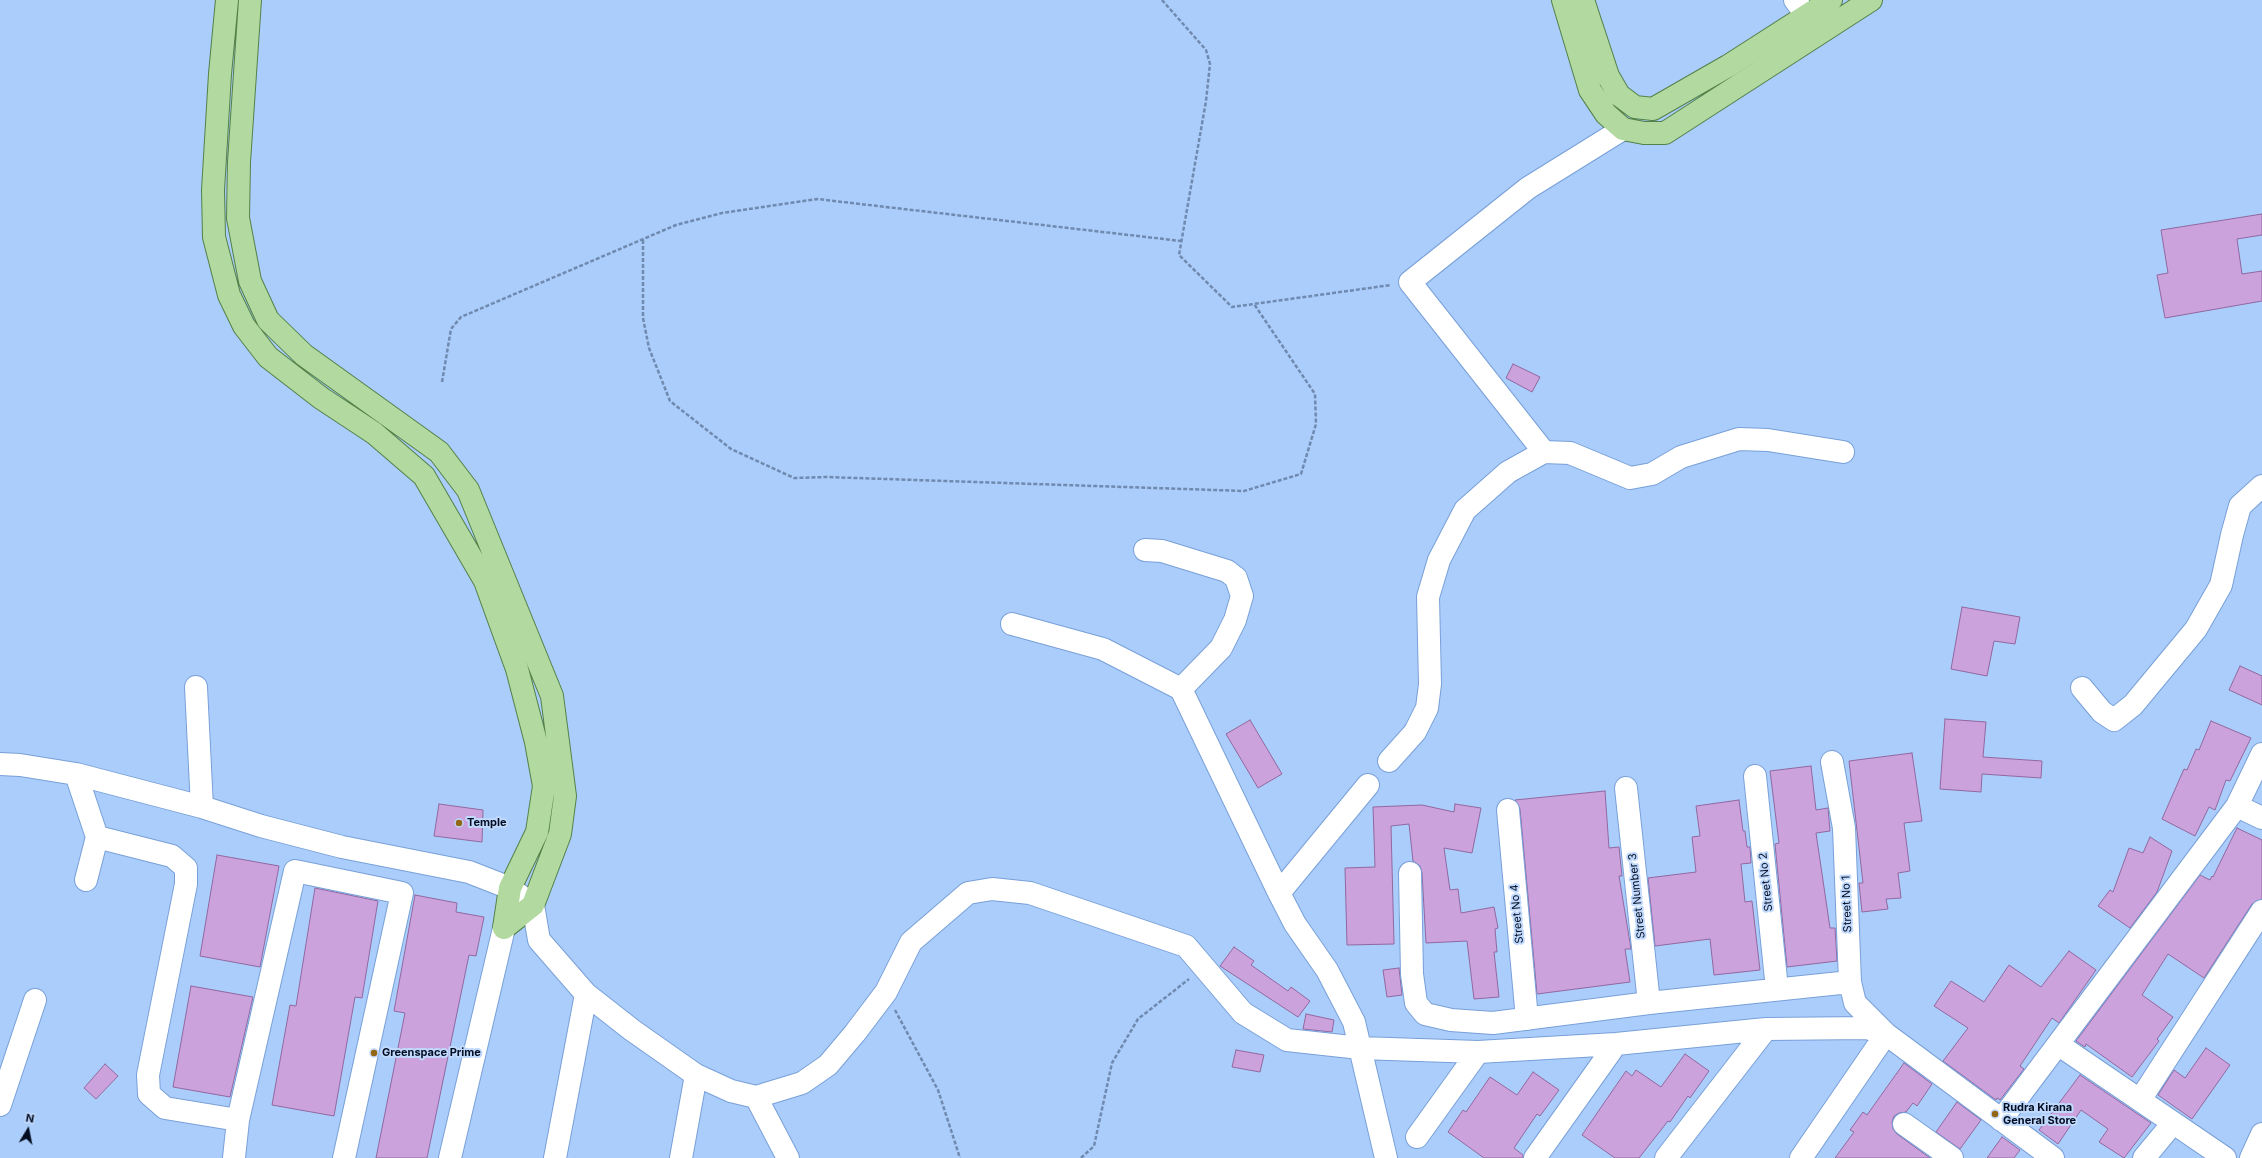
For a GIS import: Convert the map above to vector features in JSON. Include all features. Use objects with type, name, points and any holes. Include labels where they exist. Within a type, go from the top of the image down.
[{"type":"main road","points":[[227,0],[220,74],[213,190],[214,237],[229,295],[244,326],[268,357],[321,398],[374,433],[424,476],[485,582],[517,669],[536,742],[544,786],[537,832],[510,888],[504,928]]},
{"type":"main road","points":[[250,0],[239,162],[238,218],[250,281],[268,320],[304,355],[439,452],[468,490],[552,696],[565,796],[560,834],[533,905],[504,928]]},
{"type":"main road","points":[[1563,0],[1590,90],[1606,114],[1623,128],[1644,133],[1665,133],[1871,0]]},
{"type":"main road","points":[[1583,0],[1608,76],[1619,95],[1635,107],[1653,109],[1728,66],[1800,8],[1831,0]]},
{"type":"street","points":[[1544,452],[1410,282],[1528,188],[1623,128]]},
{"type":"street","points":[[1389,761],[1415,732],[1426,708],[1430,684],[1428,597],[1439,560],[1465,510],[1508,472],[1544,452],[1570,453],[1630,478],[1652,474],[1681,457],[1739,439],[1768,440],[1843,452]]},
{"type":"street","points":[[2082,688],[2102,712],[2114,720],[2133,705],[2196,629],[2222,585],[2232,535],[2240,506],[2262,486]]},
{"type":"street","points":[[1145,550],[1162,551],[1227,571],[1236,578],[1242,596],[1235,620],[1221,648],[1181,689]]},
{"type":"street","points":[[1012,624],[1103,650],[1181,689],[1295,924],[1327,970],[1354,1022],[1386,1158]]},
{"type":"street","points":[[196,687],[202,807]]},
{"type":"street","points":[[2001,1120],[2237,806],[2262,754]]},
{"type":"street","name":"Street No 1","points":[[1832,762],[1844,828],[1850,982],[1855,1003],[1886,1034]]},
{"type":"street","points":[[0,764],[20,765],[76,774],[202,807],[261,826],[342,848],[470,872],[510,888],[533,905],[539,940],[586,994],[632,1030],[696,1075],[731,1091],[756,1097],[802,1083],[828,1065],[886,992],[911,942],[968,893],[992,889],[1030,893],[1186,946],[1243,1013],[1287,1040],[1360,1048],[1478,1052],[1616,1044],[1766,1029],[1867,1028],[1886,1034],[2053,1158]]},
{"type":"street","points":[[76,774],[97,837],[86,880]]},
{"type":"street","name":"Street No 2","points":[[1755,776],[1777,989]]},
{"type":"street","points":[[1279,893],[1368,785]]},
{"type":"street","name":"Street Number 3","points":[[1626,788],[1649,1003]]},
{"type":"street","points":[[2237,806],[2262,818]]},
{"type":"street","name":"Street No 4","points":[[1508,810],[1527,1019]]},
{"type":"street","points":[[97,837],[172,856],[186,868],[186,884],[148,1075],[149,1094],[165,1108],[238,1120]]},
{"type":"street","points":[[234,1158],[238,1120],[296,871],[402,893],[344,1158]]},
{"type":"street","points":[[1410,873],[1412,974],[1416,1003],[1425,1014],[1451,1020],[1493,1023],[1649,1003],[1850,982]]},
{"type":"street","points":[[2140,1100],[2262,911]]},
{"type":"street","points":[[450,1158],[504,928]]},
{"type":"street","points":[[555,1158],[586,994]]},
{"type":"street","points":[[0,1105],[35,1000]]},
{"type":"street","points":[[1666,1158],[1766,1029]]},
{"type":"street","points":[[1801,1158],[1886,1034]]},
{"type":"street","points":[[1535,1158],[1616,1044]]},
{"type":"street","points":[[2058,1045],[2225,1158]]},
{"type":"street","points":[[1417,1137],[1478,1052]]},
{"type":"street","points":[[681,1158],[696,1075]]},
{"type":"street","points":[[756,1097],[788,1158]]},
{"type":"street","points":[[2144,1158],[2173,1122]]},
{"type":"street","points":[[1904,1124],[1952,1158]]},
{"type":"street","points":[[2252,1158],[2262,1134]]},
{"type":"path","points":[[1162,0],[1206,50],[1210,64],[1206,101],[1179,255],[1232,307],[1410,282]]},
{"type":"path","points":[[442,382],[451,329],[461,317],[676,225],[722,213],[817,199],[1181,241]]},
{"type":"path","points":[[643,240],[643,318],[649,348],[670,401],[731,449],[794,478],[826,476],[1244,491],[1301,474],[1316,424],[1316,394],[1254,304]]},
{"type":"path","points":[[1081,1158],[1094,1146],[1112,1062],[1138,1019],[1205,967]]},
{"type":"path","points":[[886,992],[938,1090],[960,1158]]},
{"type":"building","points":[[2262,214],[2262,235],[2237,239],[2242,274],[2262,271],[2262,301],[2165,318],[2157,275],[2168,273],[2161,230]]},
{"type":"building","points":[[1513,364],[1540,377],[1532,392],[1506,378]]},
{"type":"building","points":[[1962,607],[2020,617],[2015,644],[1994,641],[1987,676],[1951,669]]},
{"type":"building","points":[[2240,666],[2262,676],[2262,705],[2229,690]]},
{"type":"building","points":[[1945,719],[1986,722],[1983,757],[2042,761],[2041,778],[1982,774],[1981,792],[1940,789]]},
{"type":"building","points":[[1250,720],[1282,774],[1258,788],[1226,734]]},
{"type":"building","points":[[2211,721],[2251,738],[2230,781],[2226,780],[2215,810],[2209,807],[2195,836],[2162,819],[2184,769],[2187,770],[2196,749],[2199,750]]},
{"type":"building","points":[[1912,753],[1922,821],[1904,823],[1910,871],[1898,873],[1901,898],[1886,899],[1888,909],[1862,912],[1859,883],[1863,883],[1849,761]]},
{"type":"building","points":[[1811,766],[1816,810],[1828,808],[1830,831],[1816,833],[1830,928],[1835,928],[1837,961],[1787,967],[1775,844],[1779,843],[1770,771]]},
{"type":"building","points":[[1605,791],[1609,848],[1619,847],[1622,876],[1619,876],[1631,949],[1625,949],[1630,982],[1537,994],[1520,809],[1515,800]]},
{"type":"building","points":[[1739,800],[1743,831],[1745,831],[1747,847],[1750,847],[1751,863],[1741,864],[1745,902],[1752,901],[1760,970],[1714,975],[1710,939],[1655,946],[1648,878],[1696,872],[1692,837],[1700,836],[1696,806]]},
{"type":"building","name":"Temple","points":[[439,804],[483,810],[482,842],[434,836]]},
{"type":"building","points":[[1455,804],[1481,808],[1472,853],[1444,848],[1450,890],[1458,889],[1461,913],[1494,907],[1498,928],[1495,929],[1497,952],[1494,952],[1499,997],[1474,999],[1467,941],[1426,943],[1422,873],[1420,866],[1413,861],[1409,824],[1391,826],[1394,944],[1347,945],[1345,868],[1375,867],[1373,807],[1422,805],[1454,812]]},
{"type":"building","points":[[2237,828],[2262,840],[2262,899],[2252,904],[2204,978],[2168,954],[2142,995],[2173,1017],[2157,1039],[2159,1041],[2132,1077],[2086,1044],[2085,1047],[2076,1041],[2200,875],[2210,880],[2212,876],[2213,877]]},
{"type":"building","points":[[2150,837],[2172,851],[2157,892],[2130,928],[2098,906],[2110,890],[2113,892],[2129,848],[2143,853]]},
{"type":"building","points":[[217,855],[279,866],[260,967],[200,956]]},
{"type":"building","points":[[315,888],[378,901],[362,998],[355,997],[334,1116],[272,1105],[290,1005],[296,1006]]},
{"type":"building","points":[[415,895],[457,903],[456,912],[484,917],[476,956],[469,955],[427,1158],[376,1158],[405,1013],[394,1011]]},
{"type":"building","points":[[1234,947],[1254,961],[1251,965],[1288,991],[1291,987],[1310,1001],[1298,1017],[1220,966]]},
{"type":"building","points":[[2069,951],[2096,970],[2059,1023],[2052,1018],[2020,1066],[2024,1069],[2000,1100],[1997,1098],[1996,1100],[1943,1061],[1968,1028],[1934,1006],[1951,981],[1984,1002],[2009,965],[2041,987]]},
{"type":"building","points":[[1399,968],[1402,995],[1387,997],[1383,970]]},
{"type":"building","points":[[191,986],[253,997],[230,1097],[173,1087]]},
{"type":"building","points":[[1306,1014],[1334,1020],[1332,1032],[1303,1029]]},
{"type":"building","points":[[2206,1048],[2230,1065],[2192,1119],[2158,1095],[2174,1070],[2185,1078]]},
{"type":"building","points":[[1236,1050],[1264,1055],[1260,1072],[1232,1067]]},
{"type":"building","points":[[1685,1054],[1709,1071],[1690,1098],[1688,1096],[1670,1122],[1668,1121],[1639,1158],[1615,1158],[1582,1135],[1626,1071],[1632,1076],[1636,1070],[1661,1087]]},
{"type":"building","points":[[1904,1063],[1932,1084],[1917,1106],[1913,1103],[1906,1112],[1899,1113],[1894,1116],[1892,1122],[1893,1129],[1897,1134],[1930,1158],[1835,1158],[1854,1132],[1850,1130],[1863,1112],[1867,1115]]},
{"type":"building","points":[[105,1064],[118,1076],[96,1099],[84,1088]]},
{"type":"building","points":[[1533,1072],[1559,1090],[1540,1116],[1537,1114],[1514,1148],[1523,1155],[1523,1158],[1484,1158],[1448,1132],[1463,1110],[1466,1112],[1490,1077],[1517,1095]]},
{"type":"building","points":[[2080,1075],[2151,1123],[2124,1158],[2099,1142],[2108,1129],[2081,1110],[2058,1144],[2039,1130]]},
{"type":"building","points":[[1957,1102],[1981,1120],[1960,1149],[1936,1132]]},
{"type":"building","points":[[2002,1137],[2020,1150],[2014,1158],[1987,1158]]},
{"type":"place","name":"Temple","points":[[459,823]]},
{"type":"place","name":"Greenspace Prime","points":[[374,1053]]},
{"type":"place","name":"Rudra Kirana General Store","points":[[1995,1114]]}]
